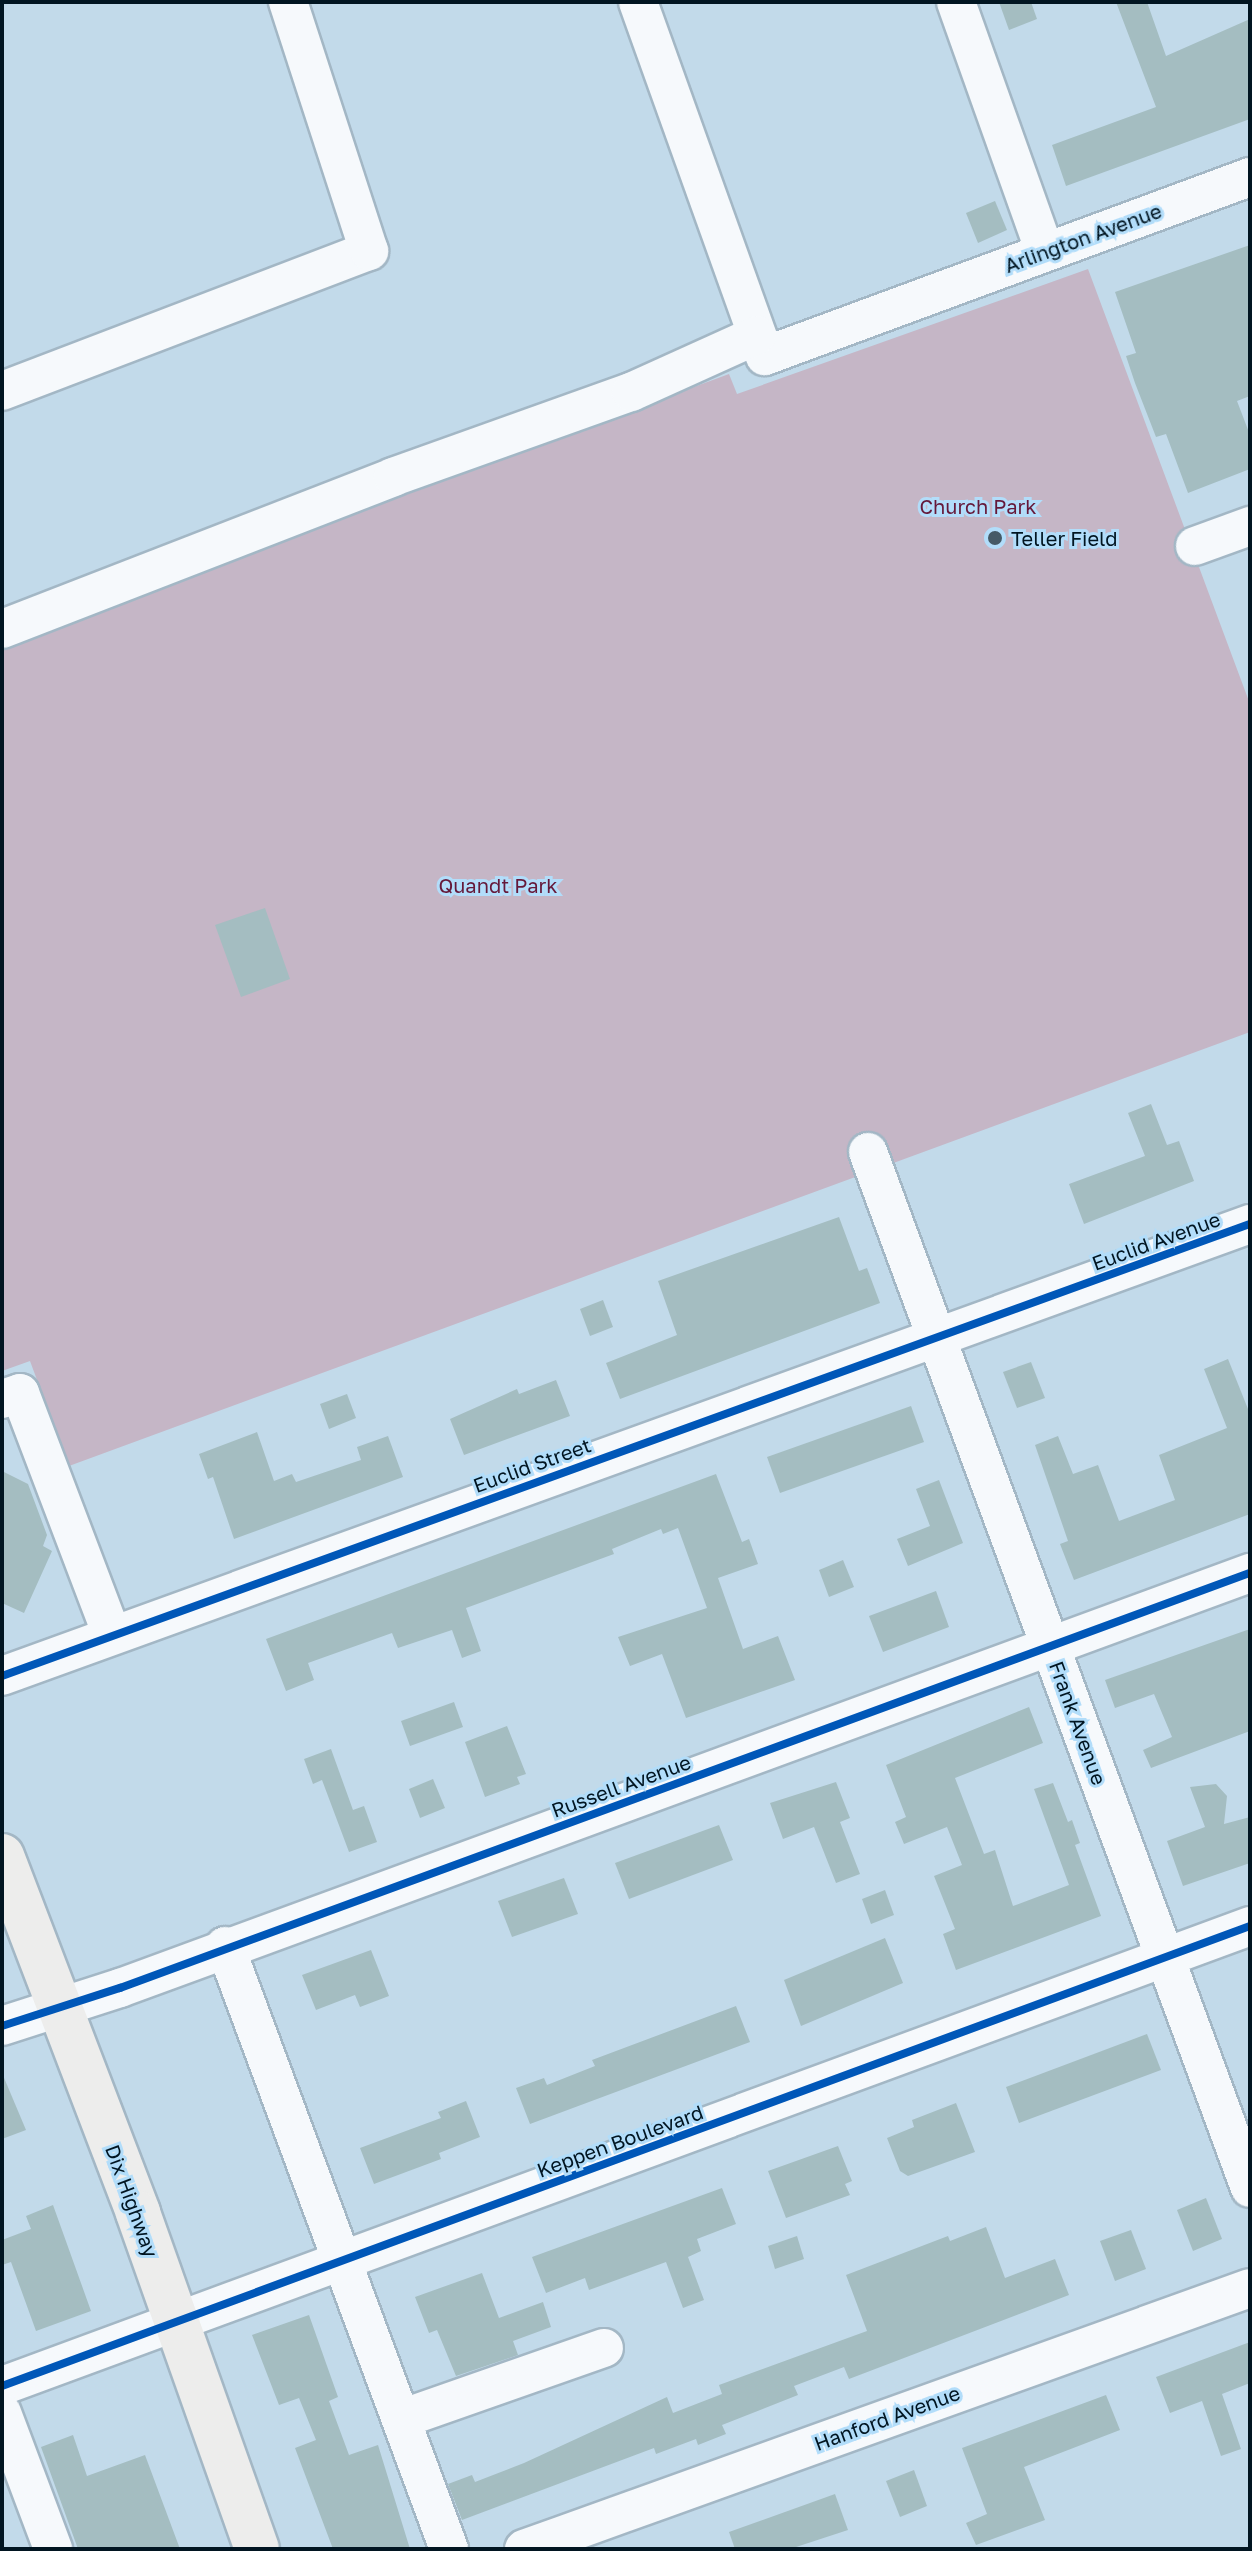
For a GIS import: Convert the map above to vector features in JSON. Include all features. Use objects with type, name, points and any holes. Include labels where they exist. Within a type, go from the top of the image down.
[{"type":"main road","name":"Dix Highway","points":[[2,1856],[138,2213],[257,2549]]},
{"type":"street","points":[[2,391],[369,251],[288,2]]},
{"type":"street","points":[[2,629],[393,477],[631,392],[757,335],[638,2]]},
{"type":"street","points":[[956,2],[1045,252]]},
{"type":"street","name":"Arlington Avenue","points":[[757,335],[765,356],[1250,177]]},
{"type":"street","points":[[1195,546],[1250,526]]},
{"type":"street","name":"Frank Avenue","points":[[871,1160],[1250,2188]]},
{"type":"street","name":"Euclid Avenue","points":[[1074,1289],[1250,1224]]},
{"type":"street","name":"Euclid Street","points":[[2,1676],[111,1633],[935,1335],[965,1331],[1074,1289]]},
{"type":"street","points":[[11,1396],[111,1633]]},
{"type":"street","name":"Russell Avenue","points":[[2,2026],[120,1988],[225,1946],[1250,1573]]},
{"type":"street","name":"Keppen Boulevard","points":[[2,2386],[1250,1926]]},
{"type":"street","points":[[225,1946],[449,2549]]},
{"type":"street","name":"Hanford Avenue","points":[[524,2549],[1250,2288]]},
{"type":"street","points":[[401,2419],[604,2348]]},
{"type":"street","points":[[2,2413],[53,2549]]},
{"type":"green space","name":"Quandt Park","points":[[1088,269],[1250,704],[1250,1032],[69,1466],[30,1361],[2,1371],[2,643],[729,374],[737,394]]},
{"type":"building","points":[[999,2],[1031,2],[1037,19],[1009,30]]},
{"type":"building","points":[[1116,2],[1147,2],[1166,56],[1250,19],[1250,119],[1066,186],[1052,145],[1156,107]]},
{"type":"building","points":[[995,201],[1007,230],[978,243],[966,213]]},
{"type":"building","points":[[1250,245],[1250,396],[1237,401],[1250,435],[1250,469],[1188,493],[1166,434],[1156,437],[1135,383],[1126,356],[1136,353],[1115,292]]},
{"type":"building","points":[[265,908],[290,979],[241,997],[215,925]]},
{"type":"building","points":[[1151,1104],[1167,1145],[1179,1141],[1194,1181],[1084,1224],[1069,1184],[1145,1156],[1128,1113]]},
{"type":"building","points":[[839,1217],[859,1271],[867,1268],[880,1303],[620,1399],[606,1363],[677,1335],[658,1281]]},
{"type":"building","points":[[603,1300],[613,1327],[590,1336],[580,1309]]},
{"type":"building","points":[[1228,1359],[1250,1414],[1250,1514],[1074,1580],[1060,1544],[1068,1541],[1035,1445],[1058,1436],[1073,1474],[1098,1465],[1119,1521],[1175,1500],[1159,1455],[1227,1428],[1204,1369]]},
{"type":"building","points":[[1031,1362],[1045,1398],[1017,1408],[1003,1372]]},
{"type":"building","points":[[556,1380],[570,1416],[464,1455],[450,1419],[517,1389],[519,1394]]},
{"type":"building","points":[[347,1394],[356,1418],[329,1429],[320,1404]]},
{"type":"building","points":[[911,1406],[924,1442],[780,1493],[767,1457]]},
{"type":"building","points":[[257,1432],[274,1481],[292,1474],[296,1482],[361,1460],[357,1447],[388,1436],[403,1477],[234,1539],[213,1477],[208,1479],[199,1454]]},
{"type":"building","points":[[2,1471],[28,1484],[47,1535],[43,1546],[52,1551],[24,1613],[2,1603]]},
{"type":"building","points":[[716,1474],[742,1542],[749,1539],[758,1564],[718,1578],[743,1649],[778,1636],[795,1680],[686,1718],[662,1654],[630,1666],[618,1637],[707,1608],[678,1528],[663,1534],[661,1529],[612,1549],[614,1554],[466,1608],[481,1651],[462,1658],[452,1630],[398,1648],[392,1633],[308,1663],[314,1680],[286,1691],[266,1639]]},
{"type":"building","points":[[939,1480],[963,1543],[908,1566],[897,1539],[930,1526],[916,1489]]},
{"type":"building","points":[[843,1560],[854,1587],[829,1597],[819,1570]]},
{"type":"building","points":[[936,1591],[949,1627],[883,1652],[869,1616]]},
{"type":"building","points":[[1250,1629],[1250,1731],[1151,1768],[1143,1750],[1172,1737],[1154,1694],[1115,1708],[1105,1680]]},
{"type":"building","points":[[454,1702],[463,1727],[410,1746],[401,1721]]},
{"type":"building","points":[[1029,1707],[1043,1743],[955,1778],[984,1854],[995,1850],[1013,1906],[1069,1885],[1034,1789],[1053,1783],[1068,1822],[1072,1820],[1080,1843],[1075,1845],[1101,1916],[956,1970],[943,1934],[955,1929],[934,1876],[962,1865],[947,1827],[904,1844],[895,1822],[906,1817],[886,1765]]},
{"type":"building","points":[[507,1726],[526,1774],[517,1777],[520,1784],[485,1797],[465,1742]]},
{"type":"building","points":[[331,1749],[353,1810],[364,1806],[377,1842],[349,1852],[322,1780],[313,1784],[304,1759]]},
{"type":"building","points":[[433,1779],[445,1808],[420,1818],[409,1789]]},
{"type":"building","points":[[836,1782],[850,1818],[840,1822],[860,1874],[836,1883],[814,1827],[783,1839],[770,1803]]},
{"type":"building","points":[[1216,1784],[1227,1796],[1224,1824],[1250,1817],[1250,1863],[1183,1886],[1167,1841],[1205,1827],[1190,1787]]},
{"type":"building","points":[[719,1825],[733,1860],[629,1899],[615,1863]]},
{"type":"building","points":[[564,1878],[578,1914],[512,1937],[498,1901]]},
{"type":"building","points":[[885,1890],[894,1915],[871,1924],[862,1899]]},
{"type":"building","points":[[885,1938],[903,1983],[801,2026],[784,1980]]},
{"type":"building","points":[[371,1950],[389,1996],[360,2007],[355,1995],[316,2010],[302,1975]]},
{"type":"building","points":[[736,2006],[750,2042],[530,2124],[516,2088],[544,2078],[547,2085],[595,2066],[592,2060]]},
{"type":"building","points":[[1147,2034],[1161,2070],[1019,2123],[1006,2087]]},
{"type":"building","points":[[2,2073],[26,2130],[2,2139]]},
{"type":"building","points":[[466,2101],[480,2137],[439,2153],[441,2159],[374,2184],[360,2148],[441,2118],[438,2112]]},
{"type":"building","points":[[956,2103],[975,2152],[908,2176],[900,2171],[887,2138],[914,2127],[912,2120]]},
{"type":"building","points":[[838,2146],[852,2181],[845,2184],[850,2195],[786,2218],[768,2171]]},
{"type":"building","points":[[722,2188],[736,2224],[697,2239],[701,2251],[688,2257],[704,2300],[683,2308],[666,2262],[589,2290],[585,2278],[546,2293],[532,2257]]},
{"type":"building","points":[[1206,2198],[1222,2239],[1193,2251],[1177,2210]]},
{"type":"building","points":[[53,2205],[91,2311],[36,2331],[11,2262],[2,2265],[2,2240],[31,2229],[26,2216]]},
{"type":"building","points":[[986,2227],[1005,2278],[1055,2259],[1069,2295],[849,2379],[844,2367],[794,2386],[798,2395],[722,2425],[726,2434],[698,2445],[696,2439],[656,2454],[654,2448],[462,2520],[448,2484],[472,2475],[475,2482],[524,2463],[667,2397],[673,2413],[722,2394],[719,2385],[867,2331],[846,2275],[948,2236],[950,2241]]},
{"type":"building","points":[[1131,2230],[1146,2269],[1115,2281],[1100,2241]]},
{"type":"building","points":[[797,2236],[804,2259],[775,2269],[768,2246]]},
{"type":"building","points":[[482,2273],[499,2318],[543,2302],[551,2327],[513,2341],[518,2355],[456,2376],[437,2330],[429,2333],[415,2297]]},
{"type":"building","points":[[309,2315],[338,2397],[329,2401],[349,2455],[378,2445],[410,2549],[333,2549],[295,2448],[316,2440],[299,2398],[279,2405],[252,2335]]},
{"type":"building","points":[[1250,2342],[1250,2383],[1222,2394],[1241,2449],[1221,2456],[1202,2401],[1170,2413],[1156,2377]]},
{"type":"building","points":[[1106,2395],[1120,2430],[1024,2467],[1045,2520],[976,2545],[966,2523],[987,2514],[962,2448]]},
{"type":"building","points":[[73,2435],[87,2476],[145,2455],[180,2549],[78,2549],[41,2447]]},
{"type":"building","points":[[914,2470],[927,2506],[900,2517],[886,2481]]},
{"type":"building","points":[[835,2494],[848,2530],[790,2549],[735,2549],[729,2532]]},
{"type":"cycle path","points":[[2,1676],[1250,1224]]},
{"type":"cycle path","points":[[2,2026],[120,1988],[1250,1573]]},
{"type":"cycle path","points":[[2,2386],[1250,1926]]},
{"type":"place","name":"Teller Field","points":[[995,538]]},
{"type":"park label","name":"Church Park","points":[[978,506]]}]
